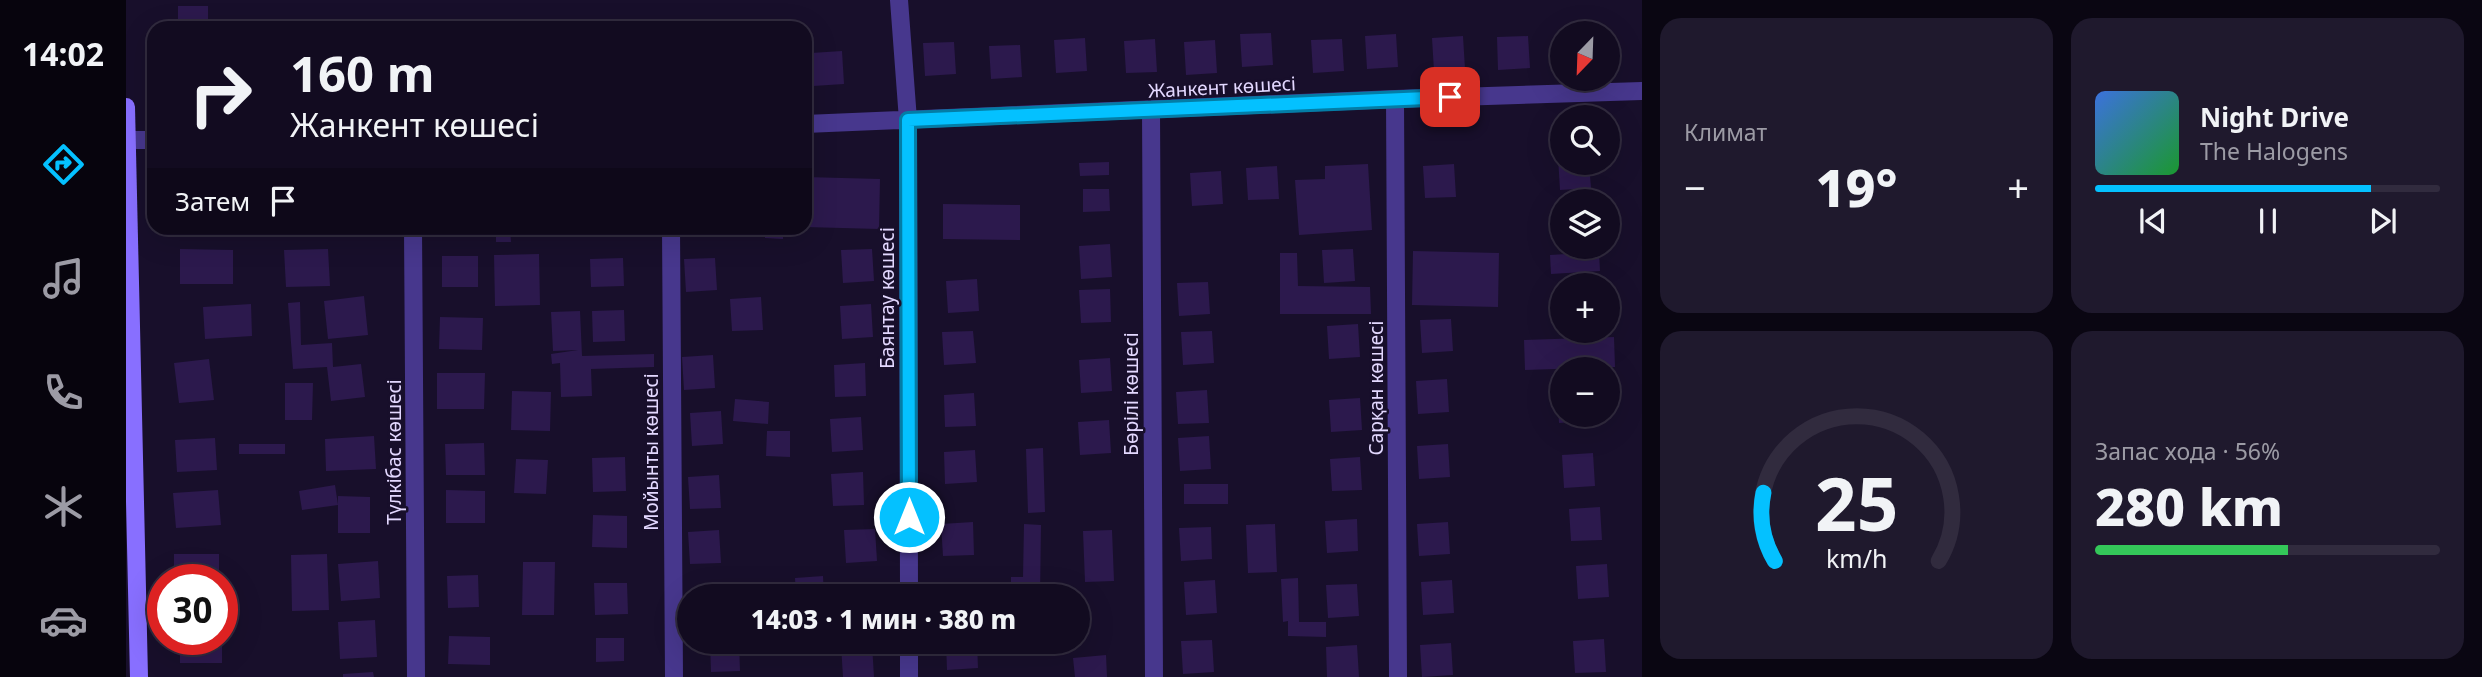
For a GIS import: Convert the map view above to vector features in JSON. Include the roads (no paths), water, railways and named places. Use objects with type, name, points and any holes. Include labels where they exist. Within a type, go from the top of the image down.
[{"type":"street","name":"Баянтау көшесі","points":[[899,0],[908,120],[909,584]]},
{"type":"street","name":"Жанкент көшесі","points":[[812,124],[1642,91]]},
{"type":"street","name":"Сарқан көшесі","points":[[1395,99],[1398,677]]},
{"type":"street","points":[[126,107],[139,677]]},
{"type":"street","name":"Бөрілі көшесі","points":[[1151,111],[1154,677]]},
{"type":"street","points":[[127,141],[147,140]]},
{"type":"street","name":"Түлкібас көшесі","points":[[413,235],[416,677]]},
{"type":"street","name":"Мойынты көшесі","points":[[671,235],[674,677]]},
{"type":"street","points":[[909,654],[909,677]]}]
